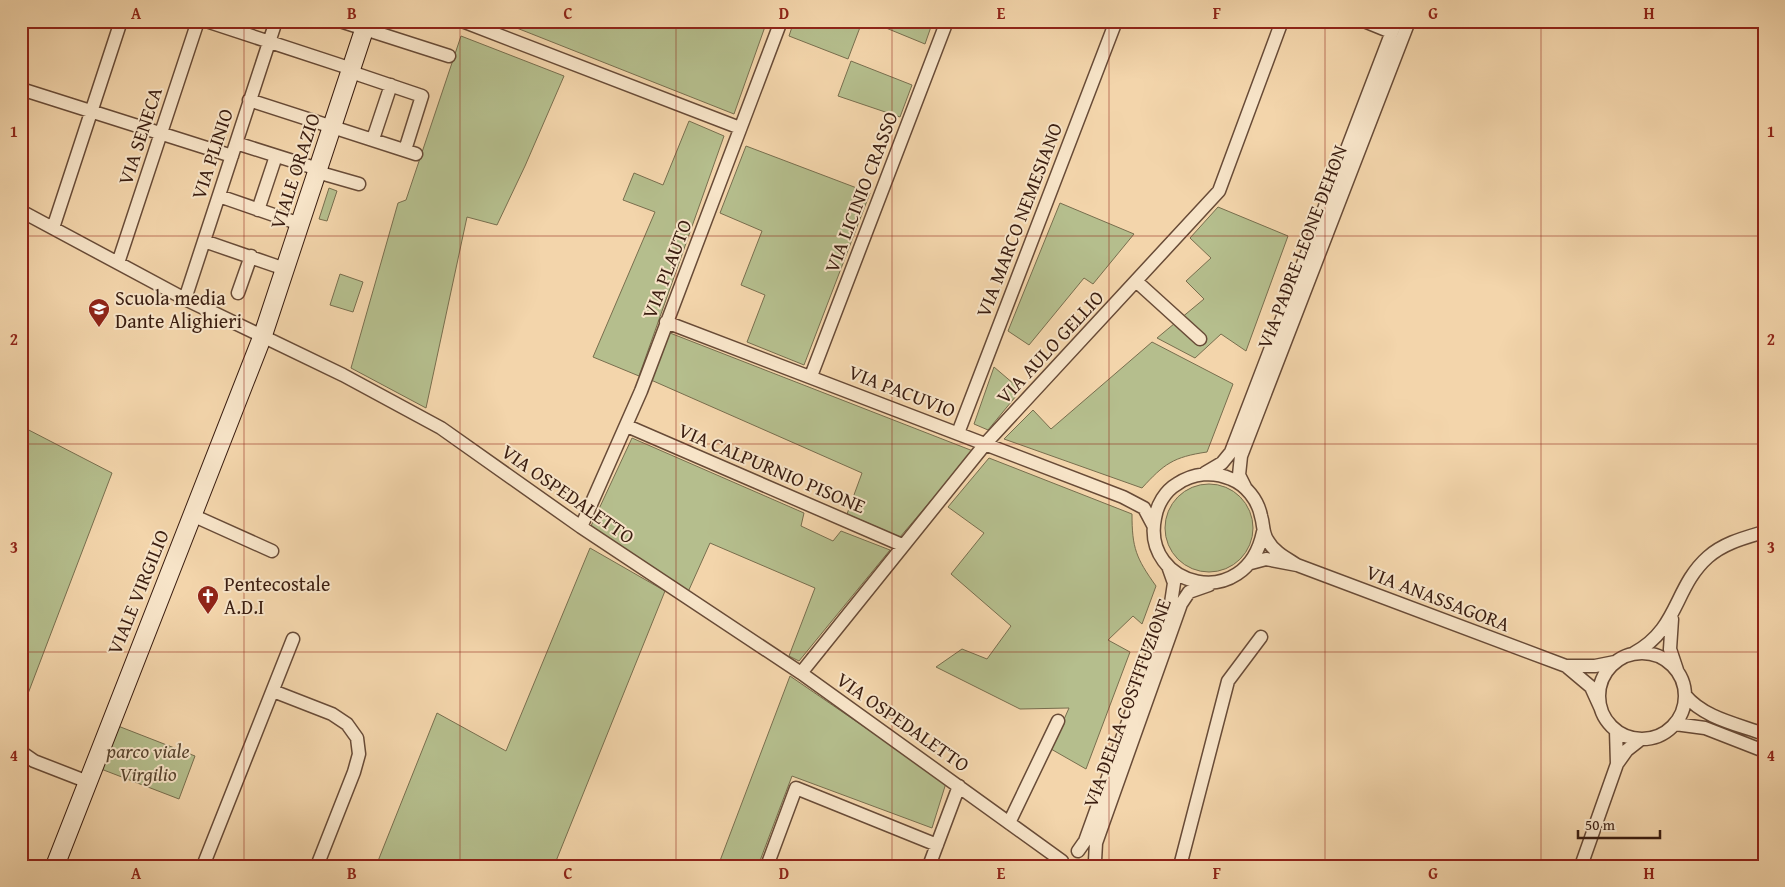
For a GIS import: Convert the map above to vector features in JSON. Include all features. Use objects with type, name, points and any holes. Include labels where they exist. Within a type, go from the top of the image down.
[{"type":"street","points":[[53,228],[121,21]]},
{"type":"street","name":"VIA SENECA","points":[[118,263],[198,21]]},
{"type":"street","points":[[206,21],[422,96],[410,152],[249,100]]},
{"type":"street","name":"VIA PLINIO","points":[[185,298],[276,21]]},
{"type":"street","points":[[340,21],[366,25],[449,56]]},
{"type":"street","points":[[462,21],[740,128]]},
{"type":"street","name":"VIA PLAUTO","points":[[581,528],[627,426],[781,21]]},
{"type":"street","name":"VIA LICINIO CRASSO","points":[[811,376],[947,21]]},
{"type":"street","name":"VIA MARCO NEMESIANO","points":[[958,433],[1116,21]]},
{"type":"street","name":"VIA AULO GELLIO","points":[[801,673],[902,545],[986,444],[1218,191],[1282,21]]},
{"type":"street","points":[[1364,21],[1394,27]]},
{"type":"street","name":"VIA PADRE LEONE DEHON","points":[[1244,487],[1239,475],[1241,456],[1410,21]]},
{"type":"street","name":"VIALE ORAZIO","points":[[263,334],[366,25]]},
{"type":"street","name":"VIA PADRE LEONE DEHON","points":[[1205,474],[1222,463],[1231,452],[1394,27]]},
{"type":"street","points":[[373,140],[391,85]]},
{"type":"street","points":[[21,88],[232,156]]},
{"type":"street","points":[[236,143],[359,184]]},
{"type":"street","points":[[258,210],[276,156]]},
{"type":"street","points":[[219,196],[300,224]]},
{"type":"street","name":"VIA OSPEDALETTO","points":[[21,210],[185,298],[263,334],[440,428],[581,528],[801,673],[959,786],[1061,863]]},
{"type":"street","points":[[204,241],[285,269]]},
{"type":"street","points":[[238,293],[251,256]]},
{"type":"street","points":[[1136,281],[1200,339]]},
{"type":"street","name":"VIA PACUVIO","points":[[666,322],[1123,497],[1144,508],[1153,525]]},
{"type":"street","name":"VIALE VIRGILIO","points":[[55,866],[263,334]]},
{"type":"street","name":"VIA CALPURNIO PISONE","points":[[627,426],[902,545]]},
{"type":"street","name":"VIA DELLA COSTITUZIONE","points":[[1219,474],[1232,479],[1244,487],[1255,500],[1261,515],[1263,532],[1260,548],[1251,563],[1238,575],[1189,592],[1181,604],[1096,843],[1096,863],[1087,854],[1078,851],[1085,841],[1171,603],[1174,583],[1168,566],[1154,540],[1153,525],[1156,511],[1164,496],[1175,485],[1189,477],[1219,474]]},
{"type":"street","name":"VIA PACUVIO","points":[[1123,497],[1152,501],[1175,485]]},
{"type":"street","points":[[192,515],[272,551]]},
{"type":"street","name":"VIA ANASSAGORA","points":[[1263,532],[1276,551],[1297,565]]},
{"type":"street","points":[[1631,655],[1644,653],[1658,656],[1669,662],[1683,683],[1685,696],[1681,715],[1675,724],[1660,735],[1640,739],[1628,737],[1616,730],[1607,721],[1601,709],[1599,695],[1602,682],[1608,670],[1618,661],[1651,642],[1674,614],[1693,575],[1709,556],[1724,546],[1764,532]]},
{"type":"street","name":"VIA ANASSAGORA","points":[[1251,563],[1266,559],[1297,565],[1566,666],[1591,687],[1601,709]]},
{"type":"street","name":"VIA DELLA COSTITUZIONE","points":[[1168,566],[1192,581],[1205,583],[1222,582]]},
{"type":"street","points":[[1674,614],[1670,649],[1677,672]]},
{"type":"street","points":[[1180,866],[1228,681],[1261,637]]},
{"type":"street","points":[[204,866],[294,639]]},
{"type":"street","name":"VIA ANASSAGORA","points":[[1566,666],[1595,666],[1618,661]]},
{"type":"street","points":[[273,691],[332,714],[347,724],[357,738],[359,754],[317,866]]},
{"type":"street","points":[[1685,696],[1704,712],[1764,734]]},
{"type":"street","points":[[1009,823],[1058,721]]},
{"type":"street","points":[[1675,724],[1705,728],[1764,751]]},
{"type":"street","points":[[1616,730],[1617,764]]},
{"type":"street","points":[[1581,866],[1617,764],[1627,750],[1640,739]]},
{"type":"street","points":[[21,752],[28,760],[88,782]]},
{"type":"street","points":[[929,866],[959,786]]},
{"type":"street","points":[[767,866],[796,788],[937,845]]},
{"type":"street","points":[[1061,863],[1067,855],[1078,851]]},
{"type":"green space","points":[[499,21],[767,21],[734,114]]},
{"type":"green space","points":[[794,21],[862,22],[848,59],[789,36]]},
{"type":"green space","points":[[869,21],[933,21],[925,44]]},
{"type":"green space","points":[[461,36],[564,76],[497,225],[467,217],[426,408],[351,368],[398,203],[406,200]]},
{"type":"green space","points":[[851,61],[912,85],[900,117],[838,96]]},
{"type":"green space","points":[[689,121],[724,136],[639,376],[593,357],[655,212],[623,200],[634,173],[663,185]]},
{"type":"green space","points":[[746,146],[870,193],[804,365],[747,342],[765,295],[741,285],[762,231],[720,213]]},
{"type":"green space","points":[[329,188],[337,191],[327,221],[319,219]]},
{"type":"green space","points":[[1060,203],[1134,234],[1093,284],[1084,278],[1029,345],[1008,331]]},
{"type":"green space","points":[[1218,207],[1288,236],[1246,351],[1221,334],[1195,358],[1157,338],[1204,299],[1186,281],[1211,258],[1190,238]]},
{"type":"green space","points":[[340,274],[363,282],[353,312],[330,305]]},
{"type":"green space","points":[[670,333],[973,451],[900,537],[847,514],[862,473],[651,380]]},
{"type":"green space","points":[[1152,342],[1233,384],[1207,452],[1177,459],[1163,467],[1142,488],[1004,439],[1033,410],[1051,429]]},
{"type":"green space","points":[[994,367],[1021,390],[988,430],[974,424]]},
{"type":"green space","points":[[21,426],[112,473],[21,712],[21,655],[27,652],[21,626]]},
{"type":"green space","points":[[632,438],[804,513],[801,526],[833,541],[841,531],[890,550],[799,661],[789,656],[815,588],[710,543],[688,592],[591,526]]},
{"type":"green space","points":[[989,458],[1132,514],[1136,552],[1156,586],[1142,624],[1133,616],[1108,640],[1130,652],[1086,769],[1051,749],[1069,708],[1020,709],[936,667],[962,649],[987,659],[1011,626],[951,574],[984,533],[948,507]]},
{"type":"green space","points":[[1209,484],[1226,488],[1240,497],[1249,511],[1253,528],[1249,545],[1240,559],[1226,568],[1209,572],[1192,568],[1178,559],[1169,545],[1165,528],[1169,511],[1178,497],[1192,488]]},
{"type":"green space","points":[[590,548],[665,591],[554,866],[376,866],[437,713],[506,751]]},
{"type":"green space","points":[[790,676],[946,783],[932,828],[792,776],[758,866],[718,866]]},
{"type":"green space","name":"parco viale Virgilio","points":[[118,726],[195,756],[179,799],[101,769]]},
{"type":"place","name":"Scuola media Dante Alighieri","points":[[99,328]]},
{"type":"place","name":"Pentecostale A.D.I","points":[[208,615]]}]
